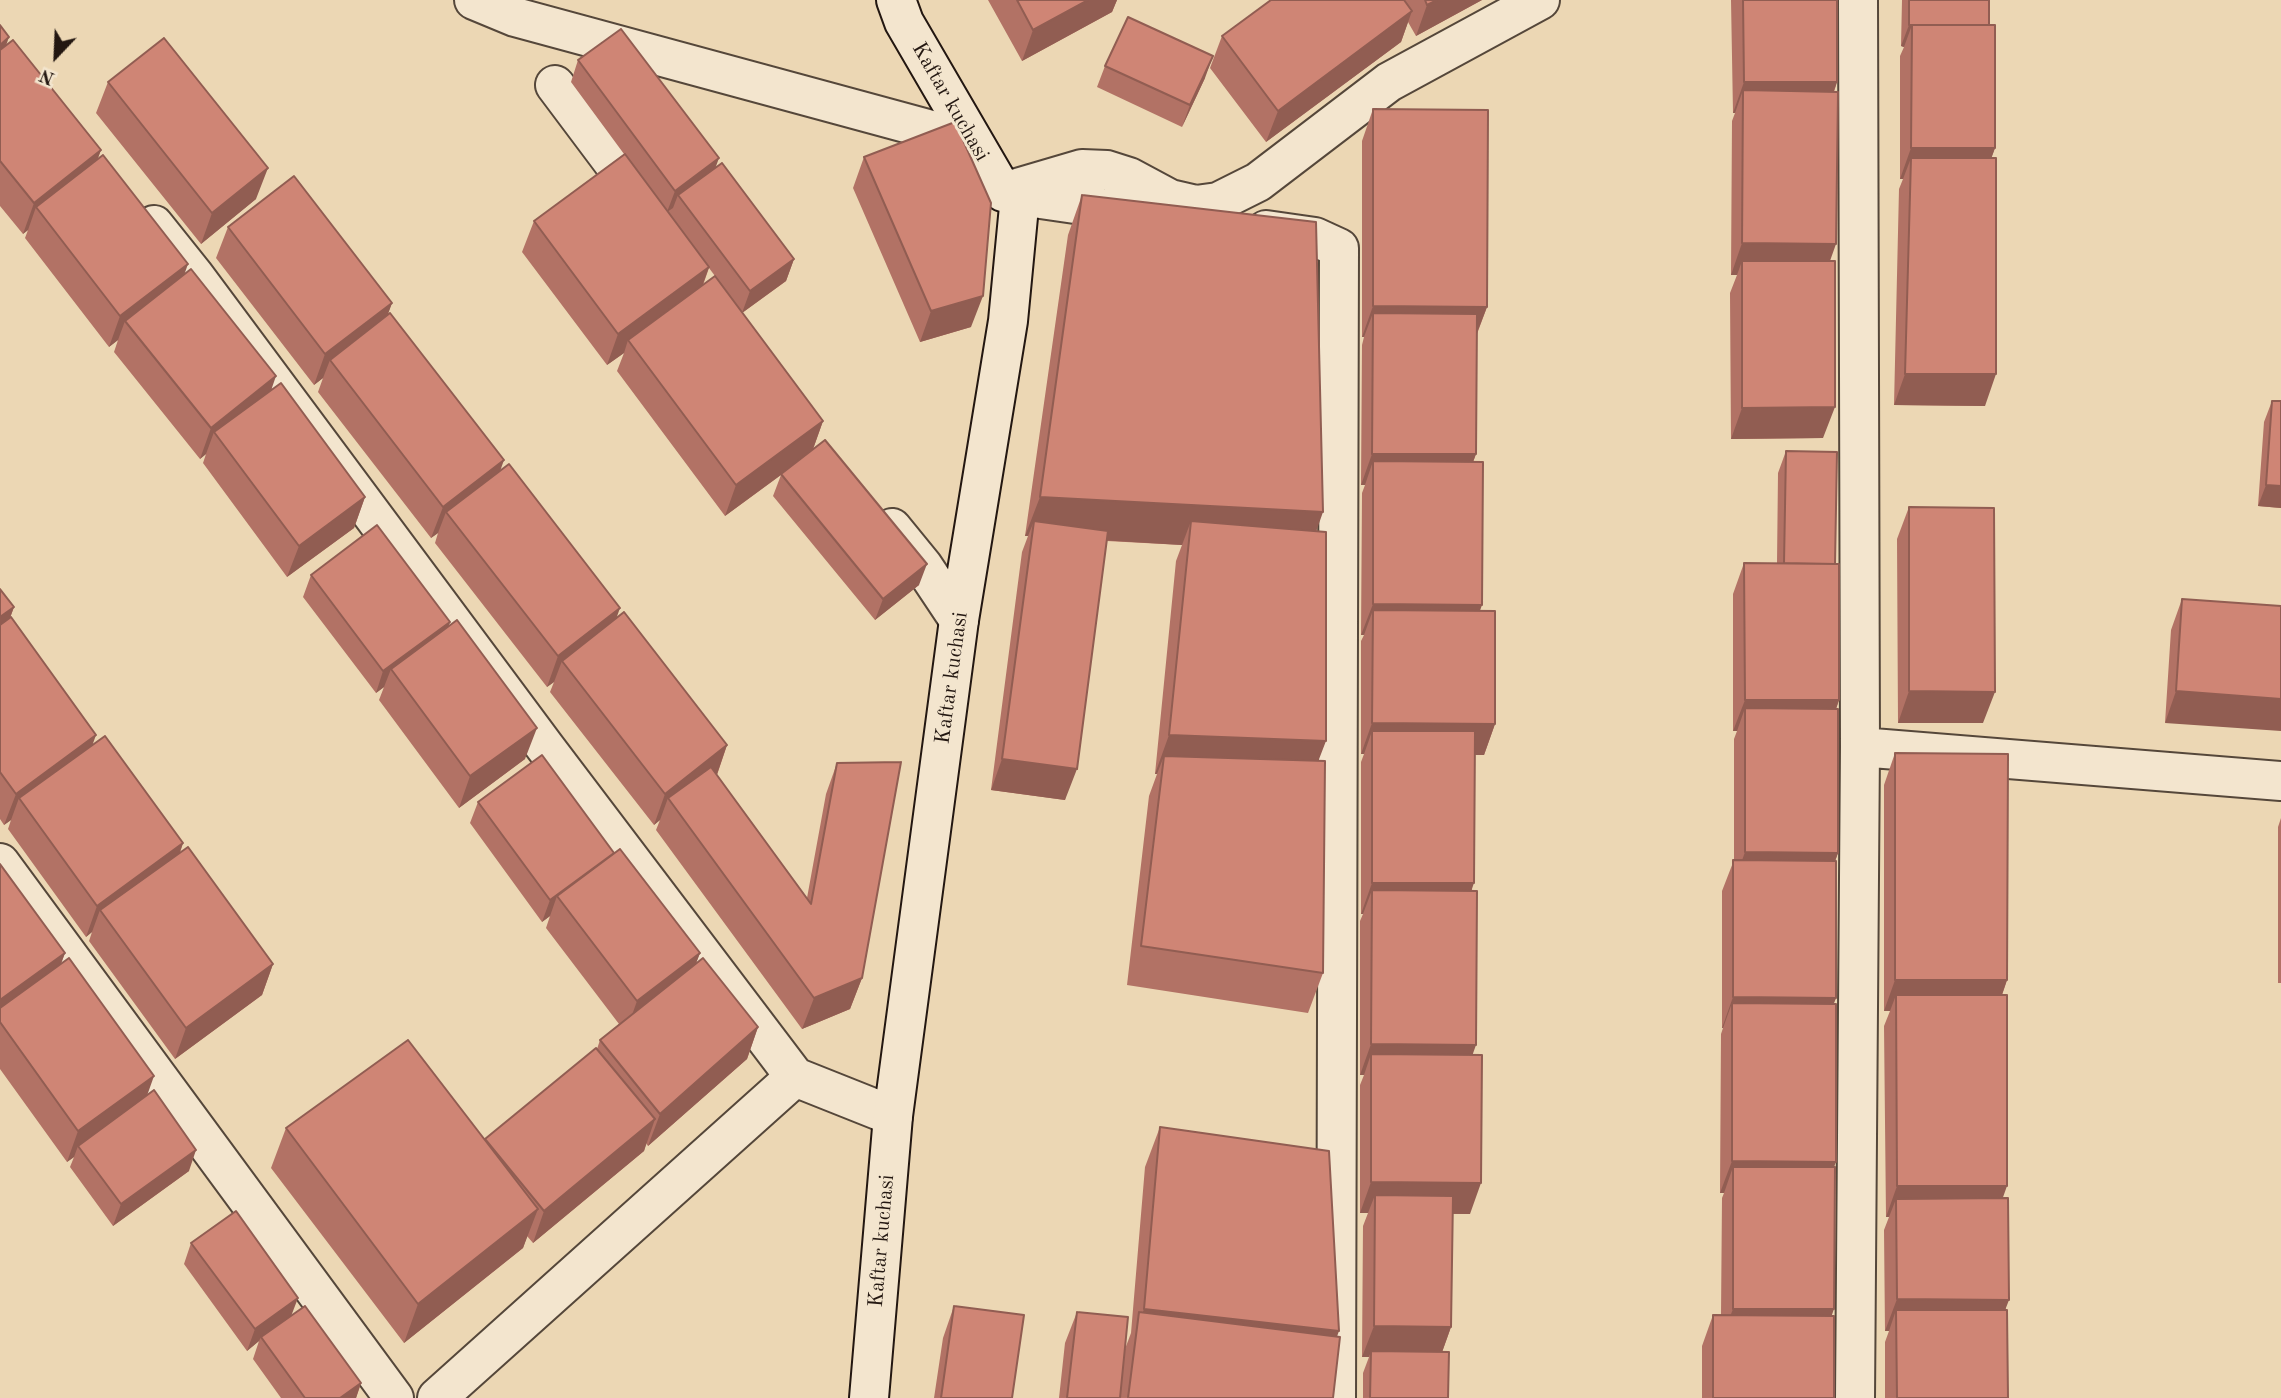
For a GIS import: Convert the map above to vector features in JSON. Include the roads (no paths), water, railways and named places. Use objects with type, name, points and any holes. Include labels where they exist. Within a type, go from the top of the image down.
[{"type":"street","points":[[474,0],[514,17],[972,141]]},
{"type":"street","name":"Kaftar kuchasi","points":[[869,1398],[893,1115],[959,620],[1008,321],[1011,194],[972,141],[904,22],[896,0]]},
{"type":"street","points":[[1011,194],[1082,169],[1107,170],[1129,177],[1170,199],[1196,205],[1219,202],[1258,182],[1389,82],[1540,0]]},
{"type":"street","points":[[1856,1398],[1860,747],[1858,0]]},
{"type":"street","points":[[555,85],[662,227]]},
{"type":"street","points":[[1011,194],[1315,237],[1339,248],[1336,1398]]},
{"type":"street","points":[[135,201],[194,275],[545,747],[795,1077],[893,1115]]},
{"type":"street","points":[[874,506],[923,566],[959,620]]},
{"type":"street","points":[[1860,747],[2281,780]]},
{"type":"street","points":[[0,863],[394,1398]]},
{"type":"street","points":[[437,1398],[795,1077]]}]
